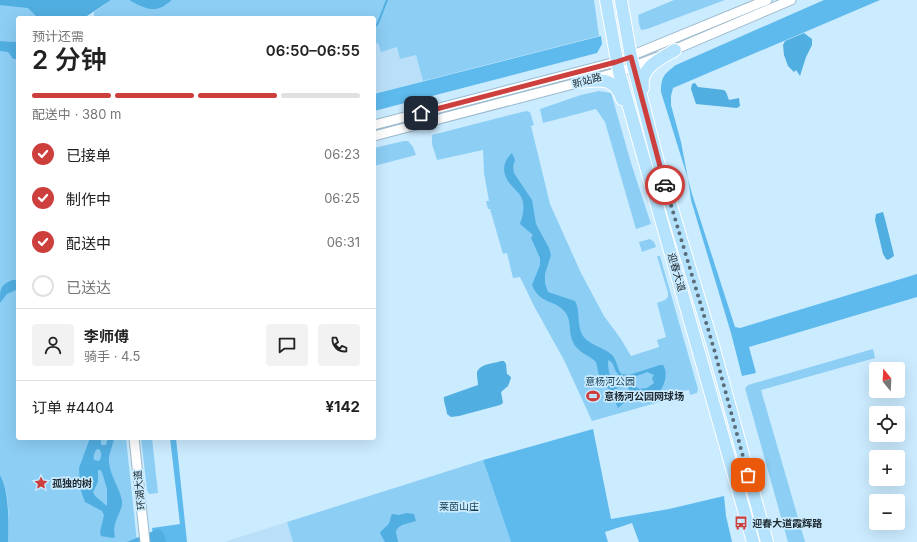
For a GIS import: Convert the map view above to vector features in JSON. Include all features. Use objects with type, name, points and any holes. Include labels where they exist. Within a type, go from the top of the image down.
[{"type":"main road","name":"迎春大道","points":[[606,0],[618,67],[753,542]]},
{"type":"main road","name":"迎春大道","points":[[621,0],[632,62],[658,162],[714,349],[767,542]]},
{"type":"main road","points":[[658,162],[642,84],[643,75],[654,63],[675,50]]},
{"type":"main road","points":[[579,82],[602,80],[609,82],[619,92],[649,175]]},
{"type":"main road","points":[[632,118],[646,114]]},
{"type":"street","name":"新站路","points":[[632,62],[767,0]]},
{"type":"street","name":"新站路","points":[[376,135],[579,82],[632,62],[675,50],[791,0]]},
{"type":"street","name":"新站路","points":[[376,125],[618,67]]},
{"type":"street","name":"环湖大道","points":[[134,440],[145,542]]},
{"type":"shaded area","points":[[0,0],[111,0],[87,16],[36,16],[28,8],[0,5]]},
{"type":"shaded area","points":[[129,0],[172,0],[161,7],[151,9]]},
{"type":"shaded area","points":[[824,0],[880,0],[673,88],[671,105],[681,142],[688,179],[661,92],[664,76],[669,71],[676,65]]},
{"type":"shaded area","points":[[804,33],[812,39],[812,45],[806,57],[800,76],[796,70],[794,72],[788,66],[784,55],[783,45],[785,41]]},
{"type":"shaded area","points":[[601,36],[602,44],[597,53],[376,110],[376,93]]},
{"type":"shaded area","points":[[0,41],[16,42],[16,60],[13,59],[8,52],[0,51]]},
{"type":"shaded area","points":[[376,44],[397,47],[416,54],[423,81],[376,93]]},
{"type":"shaded area","points":[[695,83],[698,87],[724,90],[729,100],[739,98],[740,106],[737,108],[696,104],[691,89],[692,84]]},
{"type":"shaded area","points":[[512,153],[515,160],[513,166],[514,173],[532,200],[536,224],[549,248],[551,255],[545,274],[545,283],[548,292],[575,301],[583,336],[585,339],[611,354],[615,358],[621,374],[629,375],[663,365],[666,374],[664,385],[656,396],[643,402],[626,401],[618,408],[610,390],[602,384],[600,380],[596,362],[580,351],[575,345],[565,312],[557,305],[543,299],[535,291],[532,285],[540,265],[540,258],[531,238],[533,235],[520,224],[523,211],[523,202],[520,195],[506,178],[504,170],[508,157]],"holes":[[[608,360],[613,364],[616,371],[626,384],[629,389],[628,391],[620,392],[614,384],[609,374]],[[647,372],[654,375],[652,378],[654,383],[647,388],[639,389],[630,382],[629,379]]]},
{"type":"shaded area","points":[[688,179],[735,327],[740,328],[917,274],[917,297],[749,347],[756,373],[742,376],[731,333],[691,200]]},
{"type":"shaded area","points":[[883,212],[894,256],[888,260],[883,254],[875,220],[876,214]]},
{"type":"shaded area","points":[[12,280],[16,280],[16,290],[7,294],[0,303],[0,294],[5,284]]},
{"type":"shaded area","points":[[504,361],[506,364],[507,374],[511,378],[508,386],[501,392],[503,403],[459,416],[451,417],[447,414],[444,397],[478,385],[477,371],[486,365]]},
{"type":"shaded area","points":[[593,429],[611,519],[669,509],[724,496],[726,516],[732,542],[639,542],[632,523],[605,532],[608,542],[511,542],[483,460]]},
{"type":"shaded area","points":[[89,440],[101,440],[101,445],[106,445],[107,440],[114,440],[109,456],[109,462],[111,472],[122,501],[114,532],[115,537],[101,536],[100,532],[104,515],[102,511],[85,502],[80,488],[79,468]],"holes":[[[97,449],[99,449],[101,454],[99,461],[94,460],[94,454]],[[98,470],[100,470],[107,489],[107,506],[95,496],[93,492],[98,482]]]},
{"type":"shaded area","points":[[170,440],[176,440],[187,542],[154,542],[152,528],[180,524]]},
{"type":"shaded area","points":[[0,475],[7,498],[8,542],[0,542]]},
{"type":"shaded area","points":[[407,513],[414,514],[416,521],[404,524],[397,529],[396,533],[398,542],[385,542],[380,533],[390,522],[392,514],[399,515]]},
{"type":"shaded area","points":[[287,522],[293,542],[224,542]]},
{"type":"shaded area","points":[[158,529],[164,534],[166,542],[127,542]]},
{"type":"green space","points":[[0,0],[78,0],[80,16],[16,16],[16,42],[0,41]]},
{"type":"green space","points":[[111,0],[129,0],[149,9],[166,5],[172,0],[594,0],[599,36],[423,81],[416,55],[400,59],[397,47],[381,52],[378,43],[376,44],[376,16],[94,16],[94,12]]},
{"type":"green space","points":[[674,0],[725,0],[641,30],[638,15]]},
{"type":"green space","points":[[4,50],[8,52],[14,60],[16,60],[16,440],[126,440],[137,542],[8,542],[9,517],[6,489],[0,475],[0,51]]},
{"type":"green space","points":[[599,91],[611,93],[631,163],[651,224],[636,229],[605,122],[596,109],[543,123],[540,109],[581,95]]},
{"type":"green space","name":"意杨河公园","points":[[526,111],[530,112],[534,125],[531,126],[550,204],[581,273],[604,316],[621,339],[631,356],[659,347],[657,340],[666,337],[657,303],[668,297],[657,256],[660,256],[698,389],[697,393],[690,395],[689,390],[683,391],[681,396],[592,421],[564,360],[534,306],[520,277],[513,278],[507,253],[503,254],[490,209],[488,209],[486,201],[489,201],[484,173],[483,150],[437,160],[432,144],[432,135]]},
{"type":"green space","points":[[408,141],[413,147],[416,155],[376,165],[376,148]]},
{"type":"green space","points":[[650,239],[654,242],[656,247],[642,252],[639,242]]},
{"type":"green space","points":[[873,349],[875,358],[761,390],[805,542],[788,542],[745,388],[748,385]]},
{"type":"green space","points":[[141,440],[152,440],[158,493],[149,494],[147,490]]},
{"type":"green space","name":"莱茵山庄","points":[[483,460],[511,542],[293,542],[287,522]]},
{"type":"waterway","points":[[376,26],[387,0]]},
{"type":"way so far","points":[[665,185],[714,349],[748,475]]},
{"type":"place","name":"意杨河公园网球场","points":[[593,396]]},
{"type":"place","name":"孤独的树","points":[[41,483]]},
{"type":"place","name":"迎春大道霞辉路","points":[[741,523]]},
{"type":"route","points":[[421,113],[631,57],[665,185]]}]
